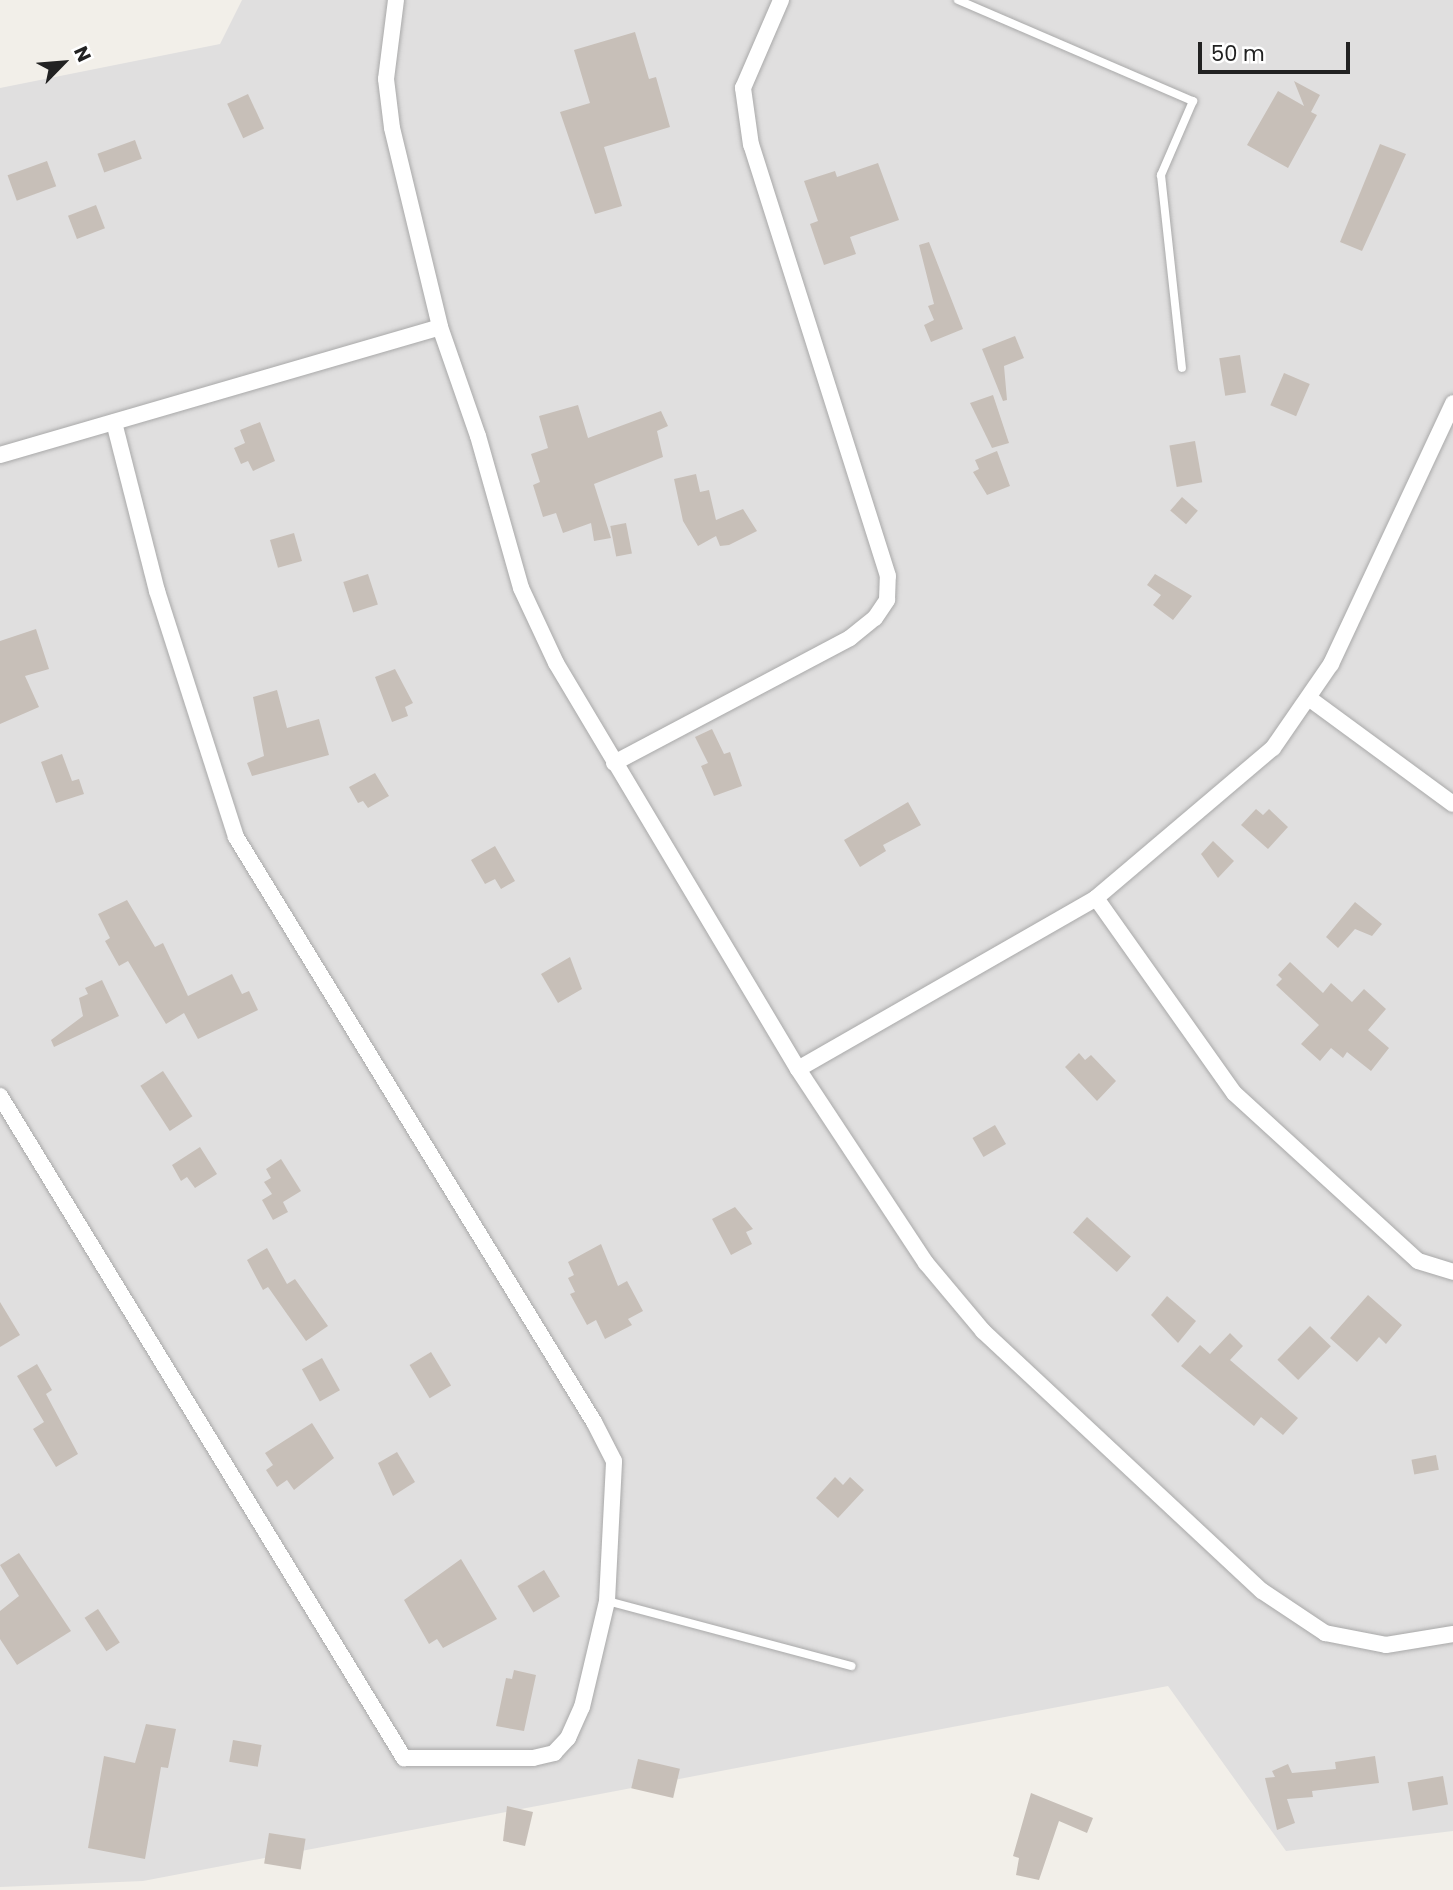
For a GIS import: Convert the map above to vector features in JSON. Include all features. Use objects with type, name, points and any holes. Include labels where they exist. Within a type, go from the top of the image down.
[{"type":"street","points":[[396,0],[386,79],[392,128],[440,327],[478,436],[520,588],[556,663],[798,1069],[926,1263],[983,1331],[1262,1591],[1325,1633],[1386,1645],[1453,1634]]},
{"type":"street","points":[[614,762],[850,638],[875,618],[887,600],[888,576],[751,145],[743,88],[781,0]]},
{"type":"street","points":[[0,455],[440,327]]},
{"type":"street","points":[[798,1069],[1096,898],[1273,748],[1310,699],[1453,403]]},
{"type":"street","points":[[0,1096],[404,1758],[533,1758],[554,1754],[568,1738],[582,1707],[607,1601],[614,1461],[594,1422],[236,837],[138,526],[114,422]]},
{"type":"street","points":[[1310,699],[1453,804]]},
{"type":"street","points":[[1096,898],[1234,1093],[1418,1261],[1453,1272]]},
{"type":"lane","points":[[958,0],[1193,101],[1161,175],[1182,368]]},
{"type":"lane","points":[[607,1601],[852,1666]]},
{"type":"shaded area","points":[[242,0],[1453,0],[1453,1831],[1286,1851],[1168,1686],[143,1881],[0,1887],[0,88],[220,44]]},
{"type":"building","points":[[635,32],[649,79],[656,77],[670,127],[604,147],[622,206],[595,214],[560,112],[590,103],[574,50]]},
{"type":"building","points":[[1294,81],[1320,95],[1311,112],[1317,115],[1288,168],[1247,145],[1278,91],[1304,106]]},
{"type":"building","points":[[248,94],[264,128],[243,138],[227,104]]},
{"type":"building","points":[[135,140],[142,159],[104,172],[97,154]]},
{"type":"building","points":[[1380,144],[1406,154],[1362,251],[1340,242]]},
{"type":"building","points":[[47,161],[56,186],[17,201],[8,175]]},
{"type":"building","points":[[878,163],[899,220],[850,237],[856,254],[824,265],[810,224],[818,221],[804,181],[835,171],[837,177]]},
{"type":"building","points":[[96,205],[105,228],[77,239],[68,216]]},
{"type":"building","points":[[929,242],[963,329],[931,342],[924,325],[934,320],[928,306],[934,304],[919,245]]},
{"type":"building","points":[[1015,336],[1024,358],[1004,366],[1007,400],[1003,401],[982,349]]},
{"type":"building","points":[[1240,355],[1246,393],[1225,396],[1219,358]]},
{"type":"building","points":[[1284,373],[1310,384],[1296,416],[1270,405]]},
{"type":"building","points":[[993,395],[1009,443],[992,448],[970,403]]},
{"type":"building","points":[[578,405],[588,438],[661,411],[668,426],[657,431],[663,457],[594,484],[611,538],[594,541],[591,523],[563,533],[556,513],[543,517],[533,485],[540,482],[531,454],[548,448],[539,416]]},
{"type":"building","points":[[260,422],[275,461],[253,471],[248,461],[241,464],[234,448],[245,443],[240,430]]},
{"type":"building","points":[[1195,441],[1202,482],[1177,487],[1169,446]]},
{"type":"building","points":[[997,451],[1010,486],[987,495],[973,472],[979,469],[975,460]]},
{"type":"building","points":[[696,474],[700,492],[709,490],[716,520],[743,509],[757,531],[729,545],[720,546],[716,536],[698,546],[683,521],[674,479]]},
{"type":"building","points":[[1182,497],[1198,511],[1186,524],[1170,511]]},
{"type":"building","points":[[626,523],[632,553],[616,556],[610,526]]},
{"type":"building","points":[[294,533],[302,561],[278,568],[270,540]]},
{"type":"building","points":[[368,574],[378,604],[353,612],[343,582]]},
{"type":"building","points":[[1155,574],[1192,596],[1173,620],[1153,605],[1161,595],[1147,585]]},
{"type":"building","points":[[36,629],[49,669],[25,676],[39,707],[0,724],[0,641]]},
{"type":"building","points":[[395,669],[413,703],[405,707],[408,716],[392,722],[375,677]]},
{"type":"building","points":[[277,690],[287,728],[319,719],[329,755],[252,776],[247,763],[264,756],[253,697]]},
{"type":"building","points":[[712,729],[724,754],[730,752],[742,786],[714,796],[701,766],[708,763],[695,737]]},
{"type":"building","points":[[62,754],[72,781],[79,779],[84,794],[56,803],[41,762]]},
{"type":"building","points":[[375,773],[389,796],[368,808],[363,801],[358,803],[349,787]]},
{"type":"building","points":[[908,802],[921,825],[883,845],[886,851],[860,867],[844,840]]},
{"type":"building","points":[[1256,809],[1263,815],[1269,809],[1288,827],[1268,849],[1241,825]]},
{"type":"building","points":[[1213,841],[1234,861],[1218,878],[1201,854]]},
{"type":"building","points":[[495,846],[515,881],[501,889],[495,879],[485,884],[471,860]]},
{"type":"building","points":[[127,900],[155,947],[163,943],[188,996],[232,974],[242,994],[249,991],[258,1010],[198,1039],[184,1013],[166,1024],[128,961],[119,966],[105,941],[110,938],[98,914]]},
{"type":"building","points":[[1355,902],[1382,924],[1372,936],[1355,929],[1338,948],[1326,937]]},
{"type":"building","points":[[570,957],[582,989],[558,1003],[541,974]]},
{"type":"building","points":[[1290,962],[1323,993],[1331,983],[1352,1002],[1364,989],[1386,1009],[1368,1030],[1389,1048],[1371,1071],[1347,1052],[1343,1058],[1331,1048],[1320,1061],[1301,1044],[1319,1025],[1276,985],[1282,979],[1278,975]]},
{"type":"building","points":[[102,980],[119,1016],[54,1047],[51,1040],[83,1016],[79,998],[88,994],[85,988]]},
{"type":"building","points":[[1079,1053],[1085,1060],[1091,1055],[1116,1081],[1097,1101],[1065,1067]]},
{"type":"building","points":[[163,1071],[192,1116],[170,1131],[140,1086]]},
{"type":"building","points":[[995,1125],[1006,1144],[983,1157],[972,1138]]},
{"type":"building","points":[[200,1147],[217,1174],[195,1188],[187,1177],[181,1181],[172,1165]]},
{"type":"building","points":[[281,1159],[301,1191],[283,1202],[288,1212],[273,1220],[262,1200],[272,1194],[264,1182],[271,1178],[266,1169]]},
{"type":"building","points":[[735,1207],[753,1229],[746,1232],[752,1244],[731,1255],[712,1219]]},
{"type":"building","points":[[1087,1217],[1131,1256],[1117,1272],[1073,1233]]},
{"type":"building","points":[[601,1244],[618,1286],[627,1281],[643,1311],[628,1319],[632,1325],[605,1339],[596,1320],[587,1325],[570,1294],[575,1292],[568,1278],[574,1275],[568,1262]]},
{"type":"building","points":[[267,1248],[287,1284],[295,1279],[328,1326],[306,1341],[268,1287],[263,1290],[247,1260]]},
{"type":"building","points":[[1368,1295],[1402,1325],[1386,1344],[1379,1337],[1357,1362],[1330,1338]]},
{"type":"building","points":[[1167,1296],[1196,1321],[1178,1343],[1151,1315]]},
{"type":"building","points":[[0,1302],[20,1335],[0,1347]]},
{"type":"building","points":[[1310,1326],[1331,1346],[1298,1380],[1277,1360]]},
{"type":"building","points":[[1230,1333],[1243,1346],[1230,1360],[1298,1418],[1283,1435],[1261,1417],[1254,1426],[1181,1366],[1200,1345],[1210,1354]]},
{"type":"building","points":[[431,1352],[451,1385],[430,1398],[410,1365]]},
{"type":"building","points":[[322,1358],[340,1390],[320,1402],[302,1369]]},
{"type":"building","points":[[37,1364],[52,1390],[46,1394],[78,1454],[56,1467],[33,1429],[44,1422],[17,1376]]},
{"type":"building","points":[[312,1423],[334,1458],[294,1490],[287,1480],[277,1487],[266,1470],[273,1465],[265,1453]]},
{"type":"building","points":[[397,1452],[415,1482],[393,1496],[378,1463]]},
{"type":"building","points":[[1436,1455],[1439,1470],[1414,1474],[1411,1460]]},
{"type":"building","points":[[835,1477],[843,1485],[850,1477],[864,1490],[838,1518],[816,1498]]},
{"type":"building","points":[[19,1553],[71,1631],[17,1665],[0,1639],[0,1611],[19,1596],[0,1565]]},
{"type":"building","points":[[461,1559],[497,1619],[443,1648],[437,1639],[429,1644],[404,1600]]},
{"type":"building","points":[[544,1570],[560,1597],[533,1613],[517,1586]]},
{"type":"building","points":[[98,1609],[120,1643],[106,1651],[85,1618]]},
{"type":"building","points":[[514,1670],[536,1675],[524,1731],[496,1726],[506,1678],[512,1679]]},
{"type":"building","points":[[146,1724],[176,1729],[168,1768],[161,1767],[145,1859],[88,1848],[104,1756],[135,1763]]},
{"type":"building","points":[[233,1740],[262,1745],[258,1767],[229,1762]]},
{"type":"building","points":[[1375,1756],[1379,1783],[1312,1791],[1313,1797],[1287,1799],[1295,1823],[1277,1830],[1265,1778],[1275,1777],[1272,1771],[1288,1764],[1292,1773],[1336,1769],[1335,1762]]},
{"type":"building","points":[[638,1759],[680,1769],[673,1798],[631,1788]]},
{"type":"building","points":[[1443,1776],[1448,1805],[1413,1811],[1408,1782]]},
{"type":"building","points":[[1031,1793],[1093,1818],[1087,1833],[1059,1821],[1039,1880],[1016,1875],[1019,1858],[1013,1856]]},
{"type":"building","points":[[507,1806],[533,1812],[525,1846],[503,1841]]},
{"type":"building","points":[[269,1833],[306,1839],[301,1869],[264,1864]]}]
